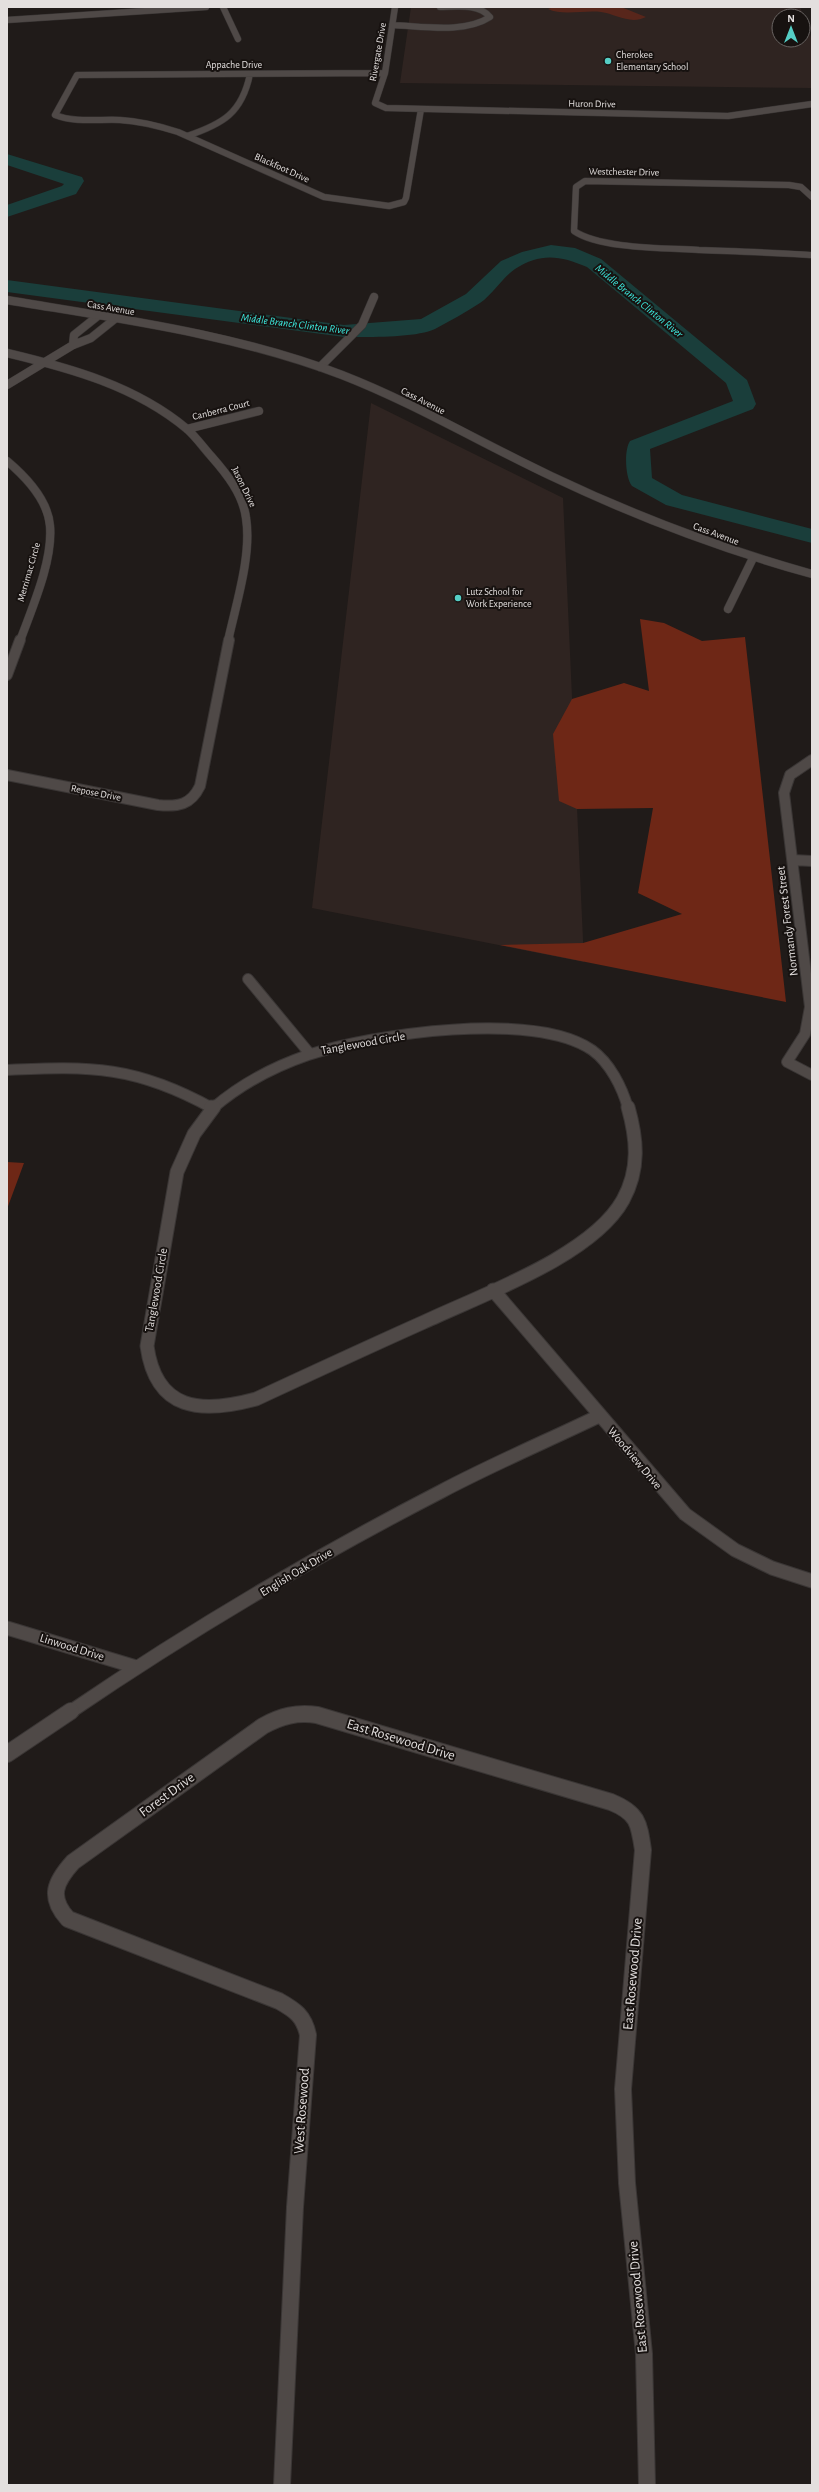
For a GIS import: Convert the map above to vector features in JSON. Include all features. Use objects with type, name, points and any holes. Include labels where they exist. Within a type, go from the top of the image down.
[{"type":"street","points":[[7,20],[94,16],[206,7]]},
{"type":"street","points":[[223,7],[238,39]]},
{"type":"street","name":"Rivergate Drive","points":[[377,100],[385,73],[395,7]]},
{"type":"street","points":[[392,24],[465,26],[483,22],[490,17],[486,12],[475,8],[440,7]]},
{"type":"street","name":"Appache Drive","points":[[65,119],[55,115],[71,90],[75,77],[84,74],[385,73]]},
{"type":"street","points":[[187,136],[214,127],[231,115],[247,92],[250,74]]},
{"type":"street","name":"Huron Drive","points":[[377,100],[376,104],[386,108],[728,116],[812,104]]},
{"type":"street","name":"Blackfoot Drive","points":[[65,119],[140,122],[165,127],[311,192],[341,200],[389,206],[404,202],[406,198],[421,109]]},
{"type":"street","name":"Westchester Drive","points":[[812,197],[801,187],[789,185],[585,181],[576,187],[574,231],[582,236],[634,246],[812,254]]},
{"type":"street","points":[[320,367],[362,325],[374,297]]},
{"type":"street","name":"Cass Avenue","points":[[7,300],[116,318],[240,344],[320,367],[396,399],[515,459],[619,508],[753,558],[812,574]]},
{"type":"street","points":[[72,345],[74,335],[99,315]]},
{"type":"street","points":[[7,385],[72,345],[91,338],[116,318]]},
{"type":"street","name":"Jason Drive","points":[[7,353],[46,362],[125,391],[170,416],[187,429],[222,468],[244,510],[247,525],[244,560],[200,786],[196,795],[186,804]]},
{"type":"street","name":"Canberra Court","points":[[187,429],[259,411]]},
{"type":"street","name":"Merrimac Circle","points":[[7,461],[25,477],[46,511],[50,534],[45,562],[7,675]]},
{"type":"street","points":[[728,609],[753,558]]},
{"type":"street","name":"Normandy Forest Street","points":[[812,760],[793,772],[785,788],[784,801],[810,976],[810,1007],[808,1027],[802,1041],[787,1062],[812,1075]]},
{"type":"street","name":"Repose Drive","points":[[7,775],[158,805],[186,804]]},
{"type":"street","points":[[793,860],[812,861]]},
{"type":"street","points":[[248,979],[310,1054]]},
{"type":"street","name":"Tanglewood Circle","points":[[490,1028],[523,1031],[565,1039],[591,1048],[601,1057],[616,1079],[625,1098],[636,1135],[637,1165],[628,1193],[609,1218],[577,1246],[542,1267],[243,1403],[215,1407],[198,1406],[172,1397],[163,1390],[150,1373],[147,1346],[175,1181],[187,1148],[204,1118],[213,1108],[259,1077],[310,1054],[343,1045],[409,1035],[490,1028]]},
{"type":"street","points":[[7,1070],[78,1068],[116,1071],[143,1077],[169,1086],[213,1108]]},
{"type":"street","name":"Woodview Drive","points":[[493,1290],[670,1499],[696,1526],[729,1548],[812,1581]]},
{"type":"street","name":"English Oak Drive","points":[[7,1754],[136,1667],[388,1518],[599,1416]]},
{"type":"street","name":"Linwood Drive","points":[[7,1628],[136,1667]]},
{"type":"street","name":"Forest Drive","points":[[56,1899],[56,1886],[61,1875],[73,1862],[263,1726],[280,1716],[300,1712]]},
{"type":"street","name":"East Rosewood Drive","points":[[300,1712],[317,1715],[611,1802],[627,1808],[638,1819],[643,1850],[623,2089],[627,2183],[644,2354],[647,2485]]},
{"type":"street","name":"West Rosewood","points":[[56,1899],[59,1912],[82,1926],[279,2001],[300,2012],[306,2021],[308,2035],[295,2207],[282,2485]]},
{"type":"shaded area","name":"Cherokee Elementary School","points":[[411,7],[800,7],[771,8],[771,48],[811,48],[811,37],[812,88],[400,83]]},
{"type":"shaded area","points":[[554,7],[621,7],[646,17],[634,20],[601,12],[560,12],[548,9]]},
{"type":"shaded area","name":"Lutz School for Work Experience","points":[[371,403],[563,498],[584,962],[312,908]]},
{"type":"shaded area","points":[[640,619],[664,623],[702,641],[745,637],[786,1002],[500,945],[583,943],[682,914],[638,893],[653,808],[577,809],[559,801],[553,734],[572,699],[624,683],[649,691]]},
{"type":"shaded area","points":[[7,1162],[24,1163],[7,1209]]},
{"type":"waterway","name":"Middle Branch Clinton River","points":[[7,159],[75,181],[69,190],[7,211]]},
{"type":"waterway","name":"Middle Branch Clinton River","points":[[7,286],[344,331],[380,330],[426,325],[473,298],[508,265],[529,256],[551,251],[568,252],[594,263],[736,380],[745,404],[638,446],[640,481],[674,500],[812,536]]},
{"type":"place","name":"Cherokee Elementary School","points":[[608,61]]},
{"type":"place","name":"Lutz School for Work Experience","points":[[458,598]]}]
